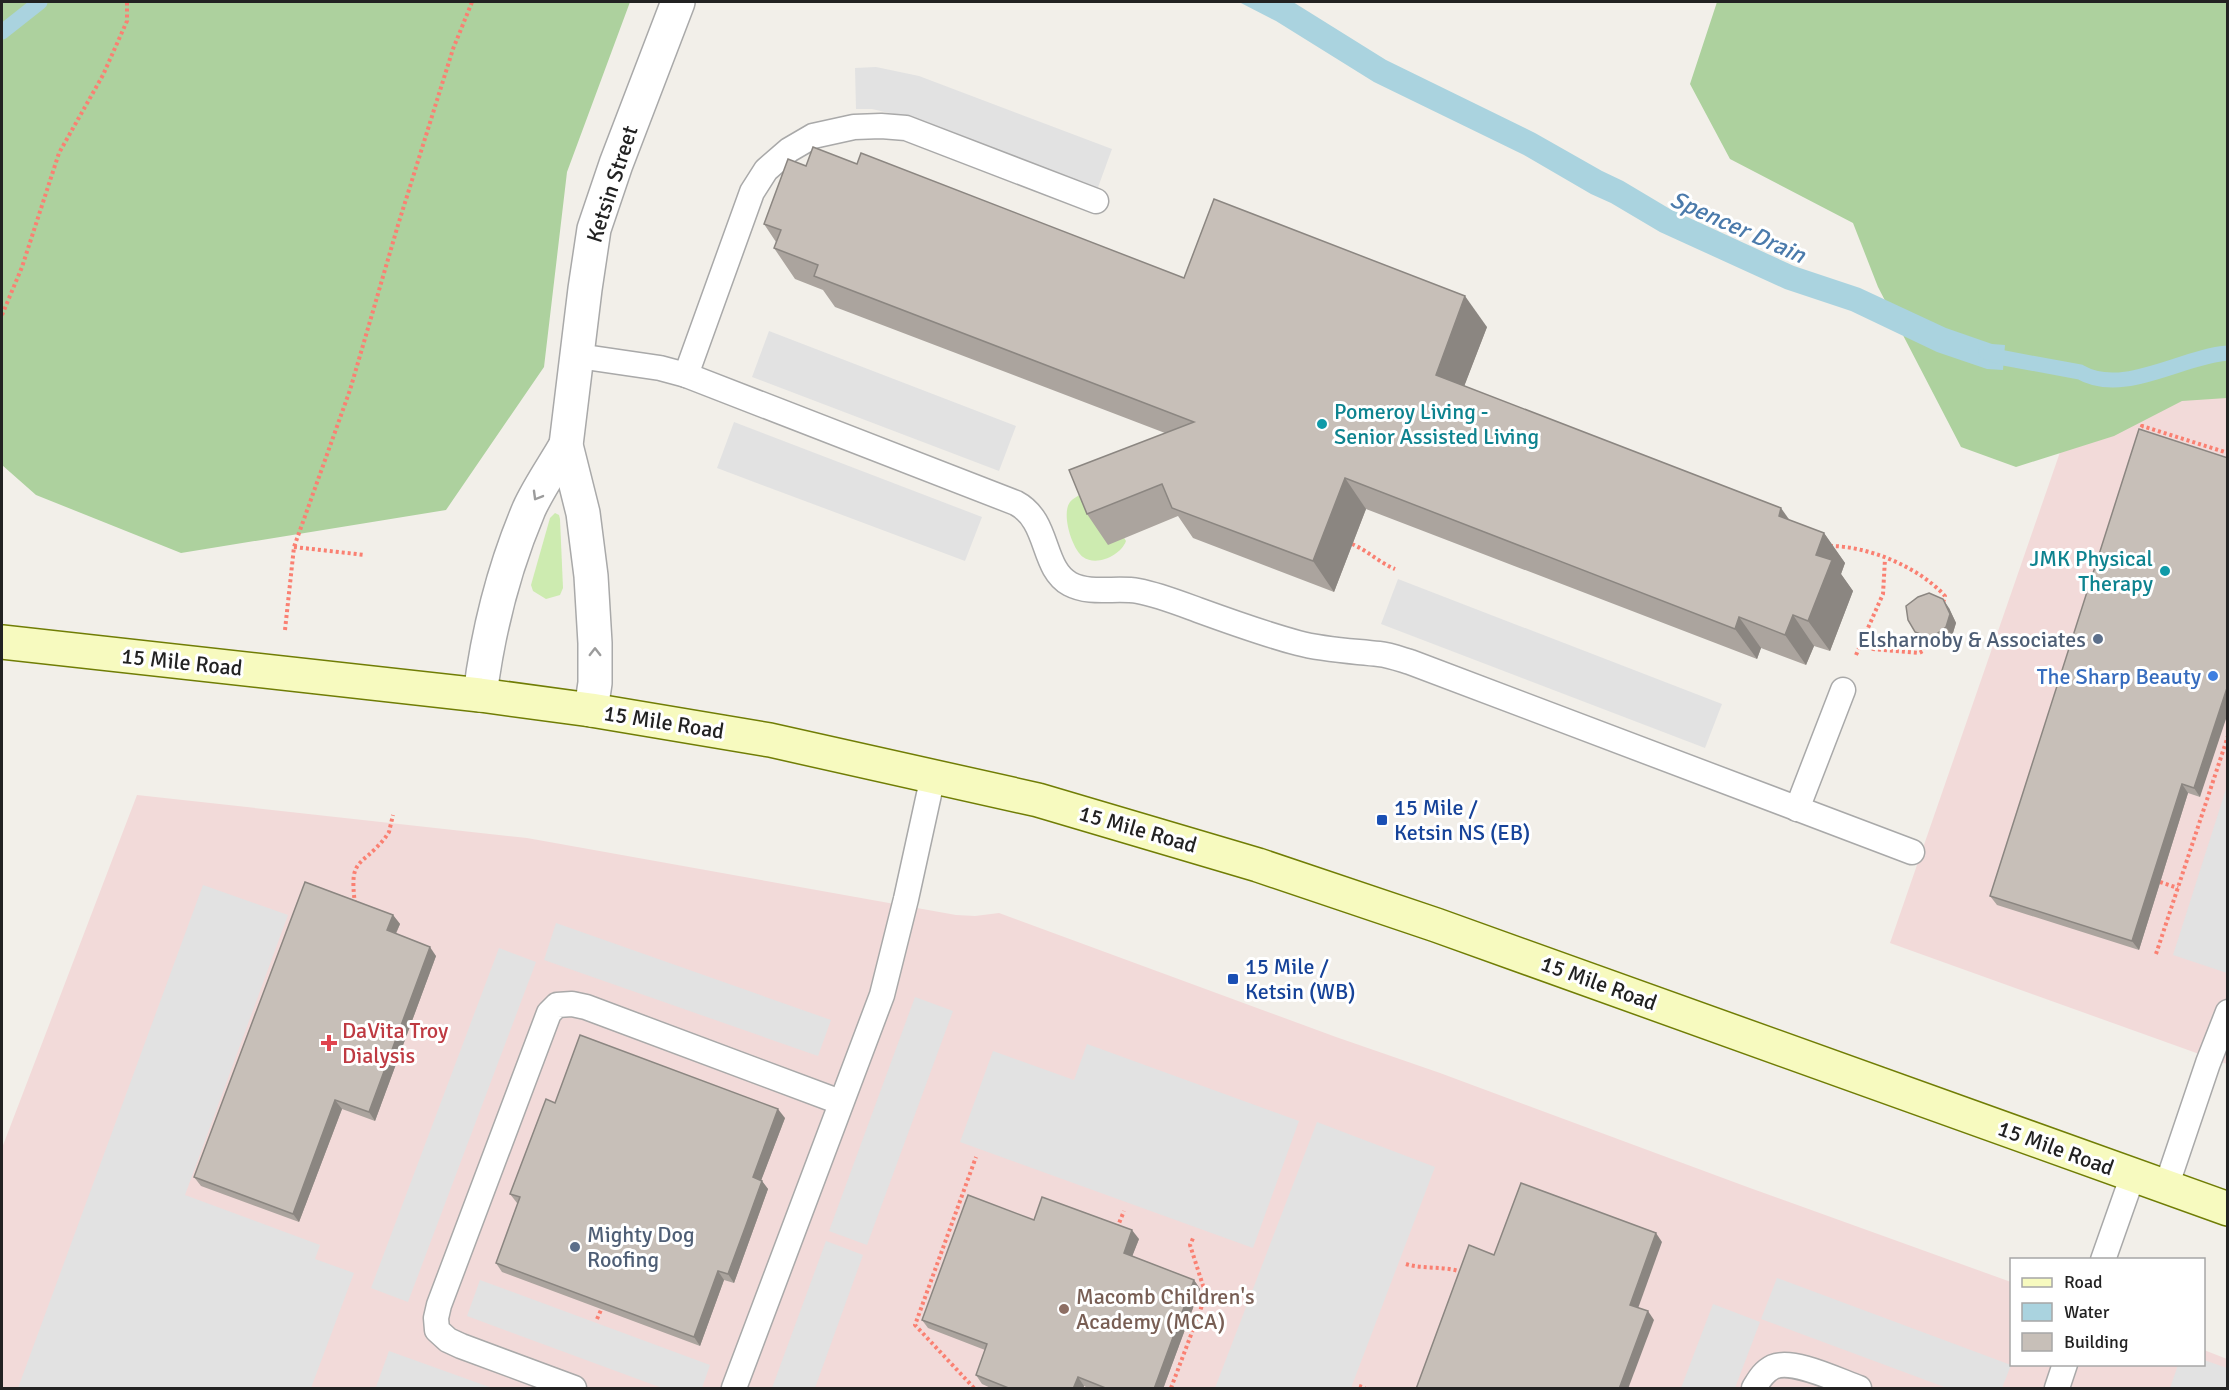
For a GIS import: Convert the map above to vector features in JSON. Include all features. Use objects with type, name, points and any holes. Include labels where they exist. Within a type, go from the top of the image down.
[{"type":"main road","name":"15 Mile Road","points":[[2,642],[480,695],[591,710],[770,740],[1038,800],[1258,865],[1446,928],[2228,1209]]},
{"type":"street","name":"Ketsin Street","points":[[480,695],[490,631],[508,565],[530,507],[566,445],[594,229],[616,164],[678,2]]},
{"type":"street","name":"Ketsin Street","points":[[566,445],[584,513],[591,576],[595,643],[595,683],[591,710]]},
{"type":"lane","points":[[686,375],[752,192],[766,170],[789,150],[813,136],[854,127],[906,128],[1096,201]]},
{"type":"lane","points":[[578,356],[660,368],[686,375],[1024,507],[1039,527],[1056,570],[1071,584],[1091,590],[1138,591],[1165,598],[1258,632],[1301,644],[1381,654],[1410,662],[1912,852]]},
{"type":"lane","points":[[1797,809],[1843,690]]},
{"type":"lane","points":[[734,1389],[882,994],[933,776]]},
{"type":"lane","points":[[574,1389],[461,1346],[448,1340],[436,1330],[439,1305],[549,1013],[558,1005],[572,1004],[586,1007],[840,1102]]},
{"type":"lane","points":[[2166,1186],[2228,1012]]},
{"type":"lane","points":[[2104,1258],[2133,1175]]},
{"type":"lane","points":[[1754,1389],[1762,1375],[1774,1367],[1789,1366],[1810,1371],[1859,1389]]},
{"type":"lane","points":[[2057,1389],[2065,1366]]},
{"type":"path","points":[[2,315],[22,267],[59,153],[103,75],[127,21],[127,2]]},
{"type":"path","points":[[281,673],[294,547],[350,390],[453,49],[472,2]]},
{"type":"path","points":[[2138,437],[2142,426],[2228,453]]},
{"type":"path","points":[[1352,544],[1381,563],[1395,569]]},
{"type":"path","points":[[294,547],[365,555]]},
{"type":"path","points":[[1819,548],[1849,547],[1904,566],[1930,582],[1945,596],[1943,605]]},
{"type":"path","points":[[1843,690],[1883,594],[1885,559]]},
{"type":"path","points":[[1861,644],[1873,649],[1919,653],[1927,644]]},
{"type":"path","points":[[2156,954],[2228,736]]},
{"type":"path","points":[[355,908],[352,880],[356,868],[385,838],[389,832],[393,815]]},
{"type":"path","points":[[2160,882],[2178,888]]},
{"type":"path","points":[[974,1389],[915,1325],[976,1157]]},
{"type":"path","points":[[1116,1231],[1124,1211]]},
{"type":"path","points":[[1171,1389],[1206,1295],[1190,1245],[1194,1236]]},
{"type":"path","points":[[1406,1264],[1454,1269],[1468,1274]]},
{"type":"path","points":[[597,1319],[601,1310]]},
{"type":"path","points":[[1359,1386],[1365,1389]]},
{"type":"shaded area","points":[[2221,2],[2227,2],[2227,1064],[1890,943],[2058,458]]},
{"type":"shaded area","points":[[876,67],[919,76],[1112,149],[1097,190],[906,117],[872,109],[856,109],[855,68]]},
{"type":"shaded area","points":[[769,331],[1016,426],[999,471],[752,377]]},
{"type":"shaded area","points":[[734,422],[982,517],[965,561],[717,468]]},
{"type":"shaded area","points":[[1398,579],[1722,704],[1705,748],[1381,624]]},
{"type":"shaded area","points":[[2227,786],[2228,973],[2173,955]]},
{"type":"shaded area","points":[[137,795],[527,838],[956,915],[975,916],[999,913],[2010,1282],[2010,1366],[2205,1366],[2205,1350],[2227,1359],[2227,1388],[2,1388],[2,1148]]},
{"type":"shaded area","points":[[203,885],[288,915],[185,1195],[320,1245],[315,1259],[354,1273],[311,1388],[18,1388]]},
{"type":"shaded area","points":[[556,923],[831,1020],[818,1056],[544,960]]},
{"type":"shaded area","points":[[499,948],[536,962],[408,1302],[371,1288]]},
{"type":"shaded area","points":[[915,997],[953,1011],[867,1245],[829,1231]]},
{"type":"shaded area","points":[[1087,1044],[1299,1121],[1253,1248],[960,1142],[993,1051],[1074,1080]]},
{"type":"shaded area","points":[[1317,1122],[1435,1167],[1351,1388],[1215,1388]]},
{"type":"shaded area","points":[[826,1241],[863,1255],[815,1388],[772,1388]]},
{"type":"shaded area","points":[[1777,1278],[2011,1366],[2002,1388],[1947,1388],[1761,1319]]},
{"type":"shaded area","points":[[480,1280],[710,1365],[702,1388],[662,1388],[467,1316]]},
{"type":"shaded area","points":[[1713,1304],[1760,1322],[1735,1388],[1681,1388]]},
{"type":"shaded area","points":[[389,1351],[492,1388],[376,1387]]},
{"type":"shaded area","points":[[2205,1360],[2227,1368],[2227,1388],[2170,1388],[2178,1366],[2205,1366]]},
{"type":"green space","points":[[2,2],[630,2],[567,172],[544,367],[446,510],[181,553],[36,495],[2,465]]},
{"type":"green space","points":[[1717,2],[2227,2],[2227,398],[2182,401],[2114,436],[2016,467],[1961,447],[1878,287],[1853,223],[1730,159],[1690,84]]},
{"type":"green space","points":[[1095,488],[1126,541],[1114,555],[1095,561],[1083,557],[1075,547],[1067,523],[1067,515],[1070,502]]},
{"type":"green space","points":[[555,513],[560,519],[563,588],[560,595],[546,599],[533,591],[531,585],[550,518]]},
{"type":"water","points":[[1239,2],[1293,2],[1386,60],[1535,133],[1670,209],[1794,266],[1860,288],[1946,328],[1992,344],[2005,345],[2003,370],[1987,369],[1937,352],[1851,311],[1785,289],[1660,232],[1524,155],[1374,82],[1276,21]]},
{"type":"building","name":"Pomeroy Living - Senior Assisted Living","points":[[813,147],[857,164],[861,153],[1184,278],[1214,199],[1465,296],[1436,375],[1781,508],[1779,516],[1824,533],[1816,555],[1832,560],[1808,621],[1793,615],[1785,635],[1739,617],[1735,629],[1345,478],[1313,561],[1172,508],[1162,484],[1087,514],[1069,470],[1194,422],[814,276],[818,265],[774,248],[781,230],[764,224],[788,159],[806,166]]},
{"type":"building","points":[[2139,429],[2228,458],[2228,685],[2194,788],[2182,784],[2132,941],[1990,896]]},
{"type":"building","points":[[1929,593],[1943,599],[1950,614],[1946,627],[1931,638],[1915,632],[1908,620],[1906,606],[1918,597]]},
{"type":"building","name":"DaVita Troy Dialysis","points":[[305,882],[393,915],[387,930],[430,947],[369,1112],[335,1100],[293,1214],[194,1177]]},
{"type":"building","points":[[580,1035],[778,1109],[753,1177],[762,1181],[745,1228],[728,1274],[718,1271],[694,1337],[496,1263],[520,1197],[510,1194],[546,1099],[555,1103]]},
{"type":"building","points":[[1521,1183],[1656,1233],[1630,1305],[1648,1311],[1619,1389],[1416,1389],[1469,1245],[1494,1255]]},
{"type":"building","name":"Macomb Children's Academy (MCA)","points":[[968,1195],[1034,1220],[1042,1197],[1132,1230],[1124,1253],[1194,1280],[1154,1389],[1108,1389],[1078,1377],[1073,1389],[1011,1389],[976,1375],[987,1344],[922,1320]]},
{"type":"waterway","name":"Spencer Drain","points":[[2,32],[40,2]]},
{"type":"waterway","name":"Spencer Drain","points":[[1986,352],[2004,358],[2115,380],[2134,378],[2228,353]]},
{"type":"place","name":"Pomeroy Living - Senior Assisted Living","points":[[1322,424]]},
{"type":"place","name":"JMK Physical Therapy","points":[[2165,571]]},
{"type":"place","name":"Elsharnoby & Associates","points":[[2098,639]]},
{"type":"place","name":"The Sharp Beauty","points":[[2213,676]]},
{"type":"place","name":"15 Mile / Ketsin NS (EB)","points":[[1382,820]]},
{"type":"place","name":"15 Mile / Ketsin (WB)","points":[[1233,979]]},
{"type":"place","name":"DaVita Troy Dialysis","points":[[329,1043]]},
{"type":"place","name":"Mighty Dog Roofing","points":[[575,1247]]},
{"type":"place","name":"Macomb Children's Academy (MCA)","points":[[1064,1309]]}]
